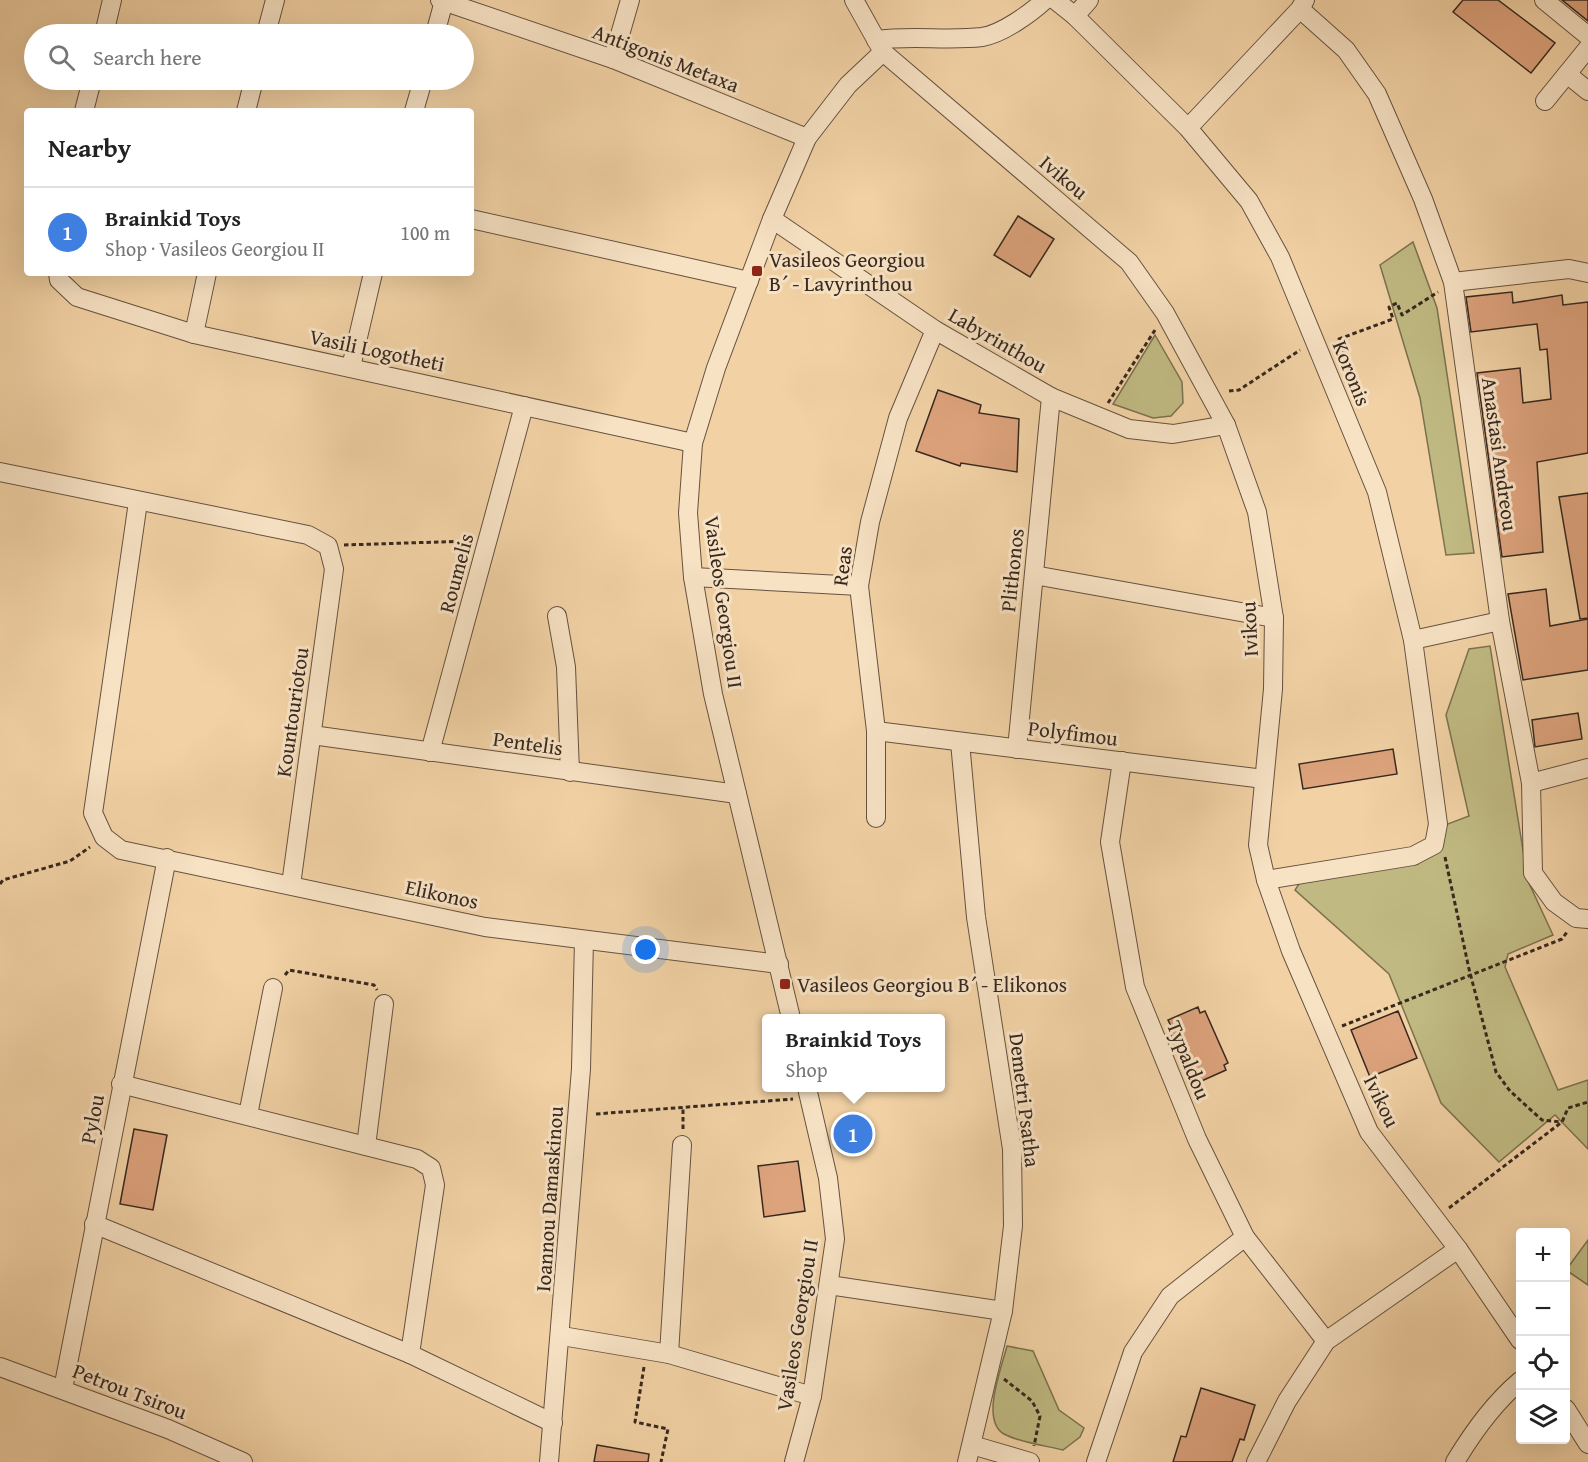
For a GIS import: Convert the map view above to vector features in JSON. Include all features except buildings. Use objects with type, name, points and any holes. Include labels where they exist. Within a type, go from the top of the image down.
[{"type":"street","points":[[106,24],[112,0]]},
{"type":"street","points":[[268,24],[274,0]]},
{"type":"street","points":[[613,59],[630,0]]},
{"type":"street","name":"Ivikou","points":[[854,0],[879,46],[1128,262],[1165,313],[1226,425],[1257,512],[1274,618],[1273,689],[1258,845],[1266,879],[1292,951],[1369,1132],[1458,1249],[1518,1336]]},
{"type":"street","points":[[879,46],[905,36],[984,37],[1029,15],[1045,0]]},
{"type":"street","name":"Koronis","points":[[1055,0],[1075,16],[1188,128],[1249,201],[1280,257],[1377,492],[1413,640],[1438,824],[1434,845]]},
{"type":"street","points":[[1075,16],[1089,0]]},
{"type":"street","points":[[1544,0],[1588,36]]},
{"type":"street","points":[[437,24],[442,1]]},
{"type":"street","name":"Antigonis Metaxa","points":[[442,1],[613,59],[807,138]]},
{"type":"street","points":[[1188,128],[1302,4]]},
{"type":"street","name":"Anastasi Andreou","points":[[1302,4],[1346,50],[1377,93],[1423,199],[1453,282],[1500,621],[1531,783],[1533,873],[1554,902],[1582,919]]},
{"type":"street","name":"Vasileos Georgiou II","points":[[790,1014],[713,694],[693,577],[688,513],[693,442],[716,368],[772,219],[807,138],[879,46]]},
{"type":"street","points":[[1545,100],[1588,48]]},
{"type":"street","points":[[1567,74],[1588,91]]},
{"type":"street","points":[[85,108],[89,90]]},
{"type":"street","points":[[247,108],[251,90]]},
{"type":"street","points":[[415,108],[420,90]]},
{"type":"street","name":"Labyrinthou","points":[[772,219],[935,330],[1051,397],[1129,429],[1173,434],[1226,425]]},
{"type":"street","points":[[474,220],[749,281]]},
{"type":"street","points":[[1453,282],[1569,269],[1588,273]]},
{"type":"street","points":[[194,334],[206,276]]},
{"type":"street","points":[[351,367],[372,276]]},
{"type":"street","name":"Vasili Logotheti","points":[[58,277],[77,297],[194,334],[693,442]]},
{"type":"street","name":"Reas","points":[[876,818],[876,731],[859,586],[870,522],[898,418],[935,330]]},
{"type":"street","name":"Plithonos","points":[[1017,748],[1051,397]]},
{"type":"street","name":"Roumelis","points":[[430,752],[524,406]]},
{"type":"street","points":[[0,472],[308,535],[327,546]]},
{"type":"street","points":[[104,837],[93,813],[138,502]]},
{"type":"street","name":"Kountouriotou","points":[[291,885],[334,569],[327,546]]},
{"type":"street","points":[[1034,575],[1274,618]]},
{"type":"street","points":[[693,577],[859,586]]},
{"type":"street","points":[[557,616],[566,667],[570,772]]},
{"type":"street","points":[[1413,640],[1500,621]]},
{"type":"street","name":"Polyfimou","points":[[876,731],[1264,779]]},
{"type":"street","name":"Pentelis","points":[[312,735],[737,794]]},
{"type":"street","name":"Demetri Psatha","points":[[960,742],[976,917],[1012,1149],[1013,1226],[1003,1311],[970,1454]]},
{"type":"street","name":"Typaldou","points":[[1122,761],[1110,842],[1135,987],[1197,1139],[1245,1237],[1326,1341]]},
{"type":"street","points":[[1531,783],[1588,768]]},
{"type":"street","name":"Elikonos","points":[[104,837],[121,850],[485,927],[779,964]]},
{"type":"street","points":[[1266,879],[1413,856],[1434,845]]},
{"type":"street","name":"Pylou","points":[[63,1389],[167,858]]},
{"type":"street","name":"Ioannou Damaskinou","points":[[549,1462],[562,1336],[578,1115],[584,940]]},
{"type":"street","points":[[248,1115],[273,988]]},
{"type":"street","points":[[366,1146],[384,1004]]},
{"type":"street","points":[[122,1084],[417,1159],[431,1168],[435,1185],[410,1354]]},
{"type":"street","name":"Vasileos Georgiou II","points":[[794,1462],[812,1396],[835,1239],[828,1178],[808,1092]]},
{"type":"street","points":[[669,1354],[682,1145]]},
{"type":"street","points":[[94,1224],[410,1354],[553,1423]]},
{"type":"street","points":[[1096,1462],[1133,1352],[1163,1305],[1170,1296],[1245,1237]]},
{"type":"street","points":[[1256,1462],[1287,1401],[1326,1341],[1458,1249]]},
{"type":"street","points":[[830,1285],[1003,1311]]},
{"type":"street","points":[[562,1336],[669,1354],[812,1396]]},
{"type":"street","name":"Petrou Tsirou","points":[[0,1367],[63,1389],[243,1462]]},
{"type":"street","points":[[1455,1462],[1505,1393],[1516,1385]]},
{"type":"street","points":[[1570,1415],[1588,1444]]},
{"type":"street","points":[[970,1454],[1032,1454]]},
{"type":"path","points":[[1326,370],[1347,363],[1339,339],[1393,319],[1389,307],[1397,303],[1402,315],[1453,282]]},
{"type":"path","points":[[1100,416],[1165,313]]},
{"type":"path","points":[[1210,393],[1239,390],[1314,341]]},
{"type":"path","points":[[327,546],[488,540]]},
{"type":"path","points":[[0,885],[3,880],[70,861],[104,837]]},
{"type":"path","points":[[1434,845],[1443,851],[1496,1072],[1510,1091],[1542,1120],[1562,1122]]},
{"type":"path","points":[[1326,1033],[1562,939],[1582,919]]},
{"type":"path","points":[[273,988],[289,970],[375,985],[384,1004]]},
{"type":"path","points":[[578,1115],[808,1092]]},
{"type":"path","points":[[1446,1211],[1562,1122],[1568,1108],[1588,1101]]},
{"type":"path","points":[[647,1350],[635,1422],[668,1429],[661,1462]]},
{"type":"path","points":[[1001,1377],[1032,1401],[1040,1416],[1032,1454]]},
{"type":"shaded area","points":[[1413,242],[1437,308],[1474,553],[1446,555],[1420,398],[1380,265]]},
{"type":"shaded area","points":[[1155,335],[1182,382],[1183,403],[1171,416],[1153,418],[1113,404]]},
{"type":"shaded area","points":[[1490,646],[1528,881],[1553,935],[1508,954],[1505,967],[1558,1090],[1588,1080],[1588,1149],[1555,1115],[1499,1162],[1441,1103],[1389,974],[1295,890],[1302,879],[1418,864],[1445,825],[1469,816],[1446,715],[1469,649]]},
{"type":"shaded area","points":[[1588,1240],[1588,1285],[1570,1273],[1570,1265]]},
{"type":"shaded area","points":[[1007,1346],[1033,1351],[1059,1410],[1084,1428],[1080,1437],[1063,1450],[1017,1439],[1004,1434],[997,1427],[993,1406]]},
{"type":"place","name":"Vasileos Georgiou B´ - Lavyrinthou","points":[[757,271]]},
{"type":"place","name":"Vasileos Georgiou B´ - Elikonos","points":[[785,984]]},
{"type":"place","name":"Brainkid Toys","points":[[853,1134]]}]
